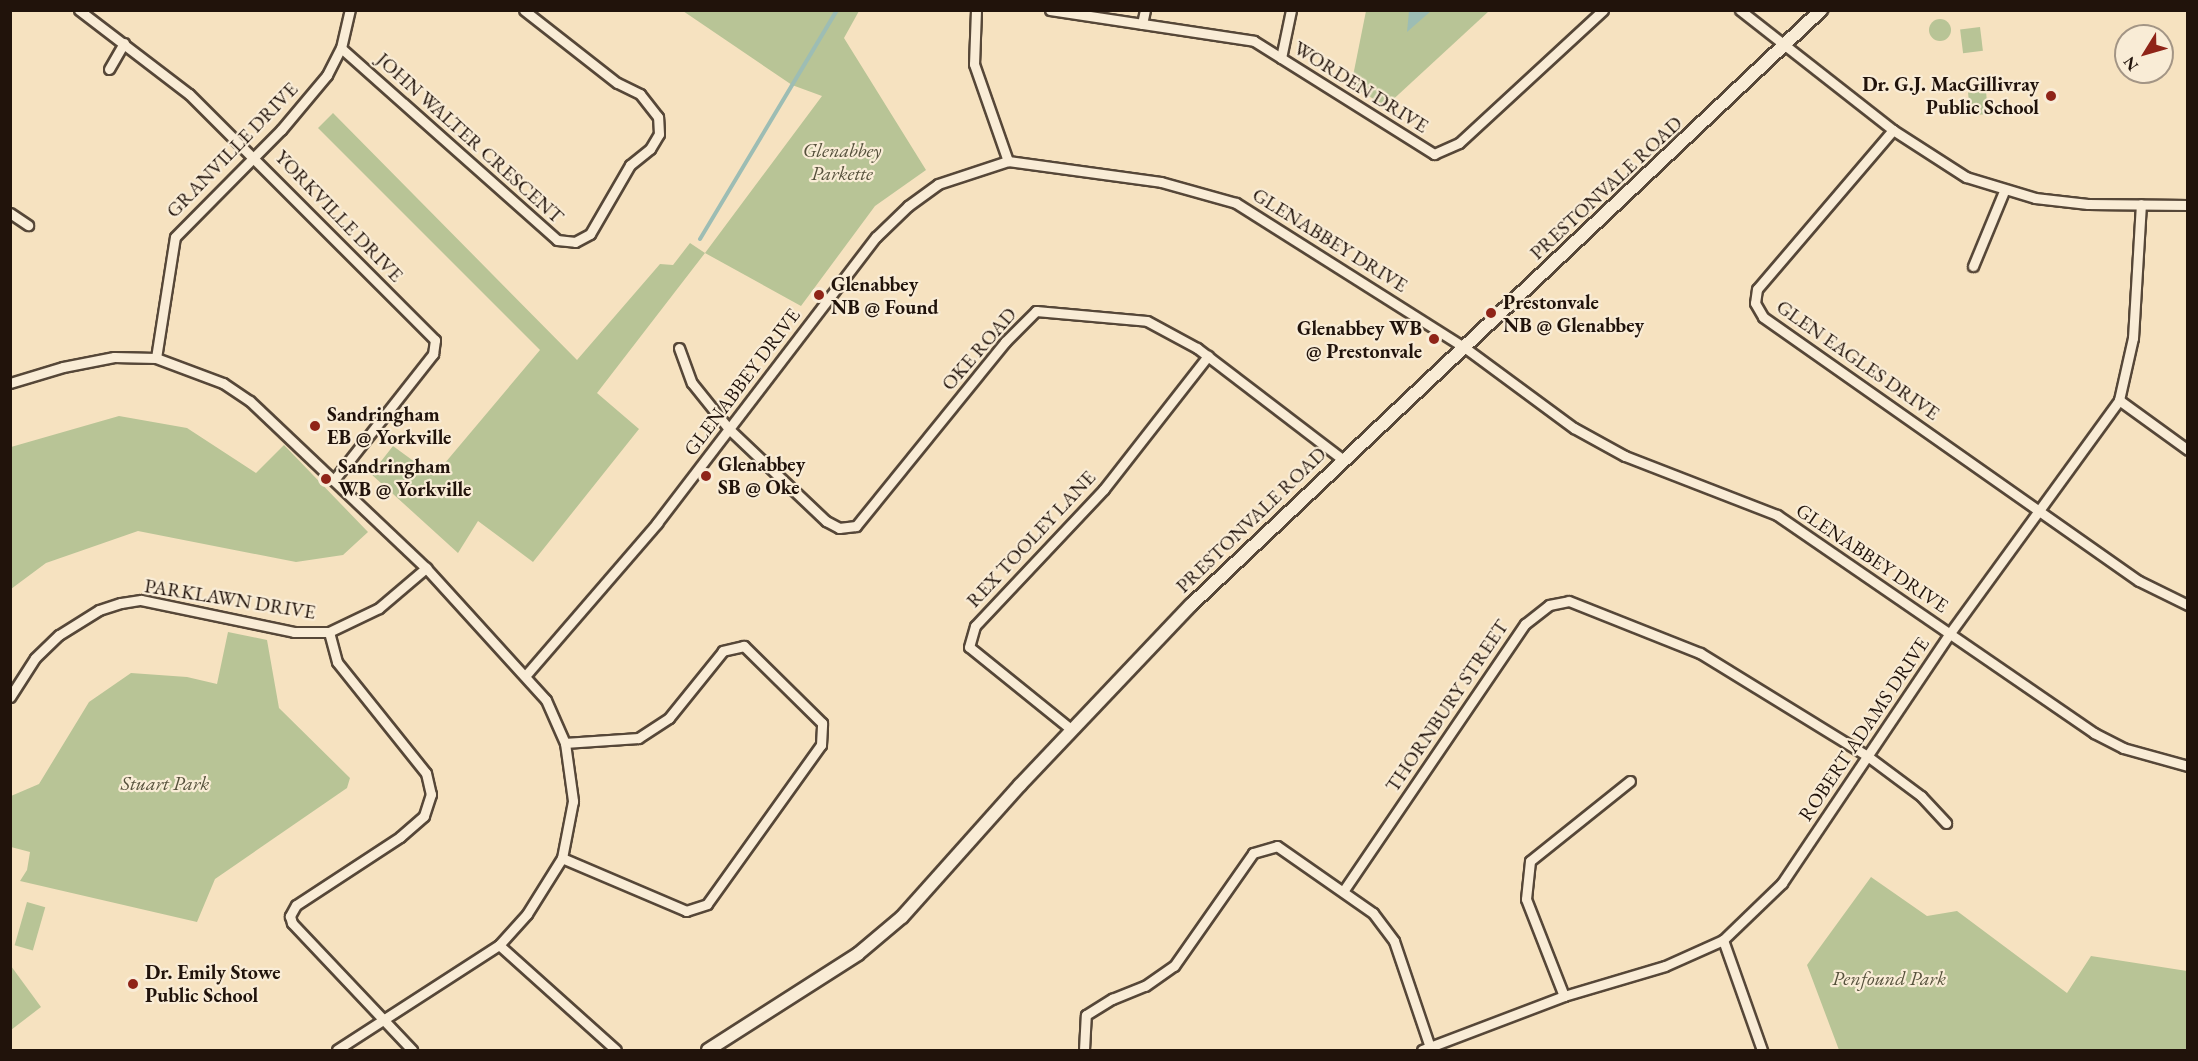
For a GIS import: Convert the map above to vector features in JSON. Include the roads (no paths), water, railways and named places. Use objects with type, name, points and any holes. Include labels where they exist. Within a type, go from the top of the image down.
[{"type":"street","name":"YORKVILLE DRIVE","points":[[79,10],[189,94],[256,157],[435,340],[433,354],[334,480]]},
{"type":"street","name":"GRANVILLE DRIVE","points":[[156,358],[175,237],[256,157],[327,75],[341,48],[350,10]]},
{"type":"street","name":"JOHN WALTER CRESCENT","points":[[341,48],[557,240],[575,242],[590,234],[630,165],[650,149],[659,134],[658,117],[640,94],[617,83],[524,10]]},
{"type":"street","points":[[976,10],[974,64],[1008,161]]},
{"type":"street","name":"WORDEN DRIVE","points":[[1050,10],[1254,41],[1434,154],[1459,143],[1603,10]]},
{"type":"street","points":[[1142,24],[1144,10]]},
{"type":"street","points":[[1281,58],[1291,10]]},
{"type":"street","points":[[1740,10],[1785,48],[1893,130],[1966,177],[2004,191],[2088,204],[2187,205]]},
{"type":"street","name":"PRESTONVALE ROAD","points":[[708,1050],[878,939],[922,895],[1072,730],[1191,605],[1342,459],[1785,48],[1821,10]]},
{"type":"street","points":[[109,69],[124,43]]},
{"type":"street","name":"GLEN EAGLES DRIVE","points":[[1893,130],[1757,289],[1755,303],[1763,317],[2039,508],[2139,581],[2187,605]]},
{"type":"street","name":"GLENABBEY DRIVE","points":[[526,675],[657,523],[876,237],[908,206],[938,184],[1008,161],[1161,182],[1236,202],[1464,346],[1574,428],[1625,456],[1777,515],[2094,733],[2123,747],[2187,766]]},
{"type":"street","points":[[1972,267],[2004,191]]},
{"type":"street","name":"ROBERT ADAMS DRIVE","points":[[1427,1049],[1564,996],[1665,966],[1722,940],[1782,883],[1950,633],[2119,400],[2133,338],[2141,204]]},
{"type":"street","points":[[10,213],[28,225]]},
{"type":"street","name":"OKE ROAD","points":[[729,429],[826,521],[839,528],[856,526],[1005,342],[1036,311],[1147,321],[1208,356],[1342,459]]},
{"type":"street","points":[[679,348],[692,383],[729,429]]},
{"type":"street","name":"REX TOOLEY LANE","points":[[1072,730],[969,647],[975,626],[1104,489],[1208,356]]},
{"type":"street","points":[[10,383],[63,367],[114,357],[156,358],[223,383],[250,401],[426,568],[526,675],[546,700],[564,743],[573,801],[562,858],[527,914],[499,945],[337,1050]]},
{"type":"street","points":[[2119,400],[2187,450]]},
{"type":"street","name":"PARKLAWN DRIVE","points":[[10,697],[35,658],[59,635],[99,610],[121,603],[141,600],[294,632],[329,632],[379,608],[426,568]]},
{"type":"street","name":"THORNBURY STREET","points":[[1344,890],[1525,624],[1549,605],[1569,601],[1700,652],[1866,755],[1921,796],[1946,823]]},
{"type":"street","points":[[329,632],[337,662],[426,773],[431,794],[424,816],[400,837],[296,905],[290,916],[292,922],[412,1050]]},
{"type":"street","points":[[562,858],[687,911],[707,904],[821,744],[822,723],[744,646],[723,651],[669,718],[638,738],[564,743]]},
{"type":"street","points":[[1564,996],[1526,899],[1530,861],[1630,781]]},
{"type":"street","points":[[1084,1050],[1086,1015],[1112,999],[1145,986],[1174,966],[1253,853],[1277,846],[1344,890],[1373,913],[1394,941],[1427,1049]]},
{"type":"street","points":[[1722,940],[1762,1050]]},
{"type":"street","points":[[499,945],[616,1050]]},
{"type":"water","points":[[1409,10],[1431,11],[1407,32]]},
{"type":"waterway","points":[[700,239],[837,10]]},
{"type":"place","name":"Dr. G.J. MacGillivray Public School","points":[[2051,96]]},
{"type":"place","name":"Glenabbey NB @ Found","points":[[819,295]]},
{"type":"place","name":"Prestonvale NB @ Glenabbey","points":[[1491,313]]},
{"type":"place","name":"Glenabbey WB @ Prestonvale","points":[[1434,339]]},
{"type":"place","name":"Sandringham EB @ Yorkville","points":[[315,426]]},
{"type":"place","name":"Glenabbey SB @ Oke","points":[[706,476]]},
{"type":"place","name":"Sandringham WB @ Yorkville","points":[[326,479]]},
{"type":"place","name":"Dr. Emily Stowe Public School","points":[[133,984]]},
{"type":"park label","name":"Glenabbey Parkette","points":[[842,162]]},
{"type":"park label","name":"Stuart Park","points":[[165,783]]},
{"type":"park label","name":"Penfound Park","points":[[1889,978]]}]
